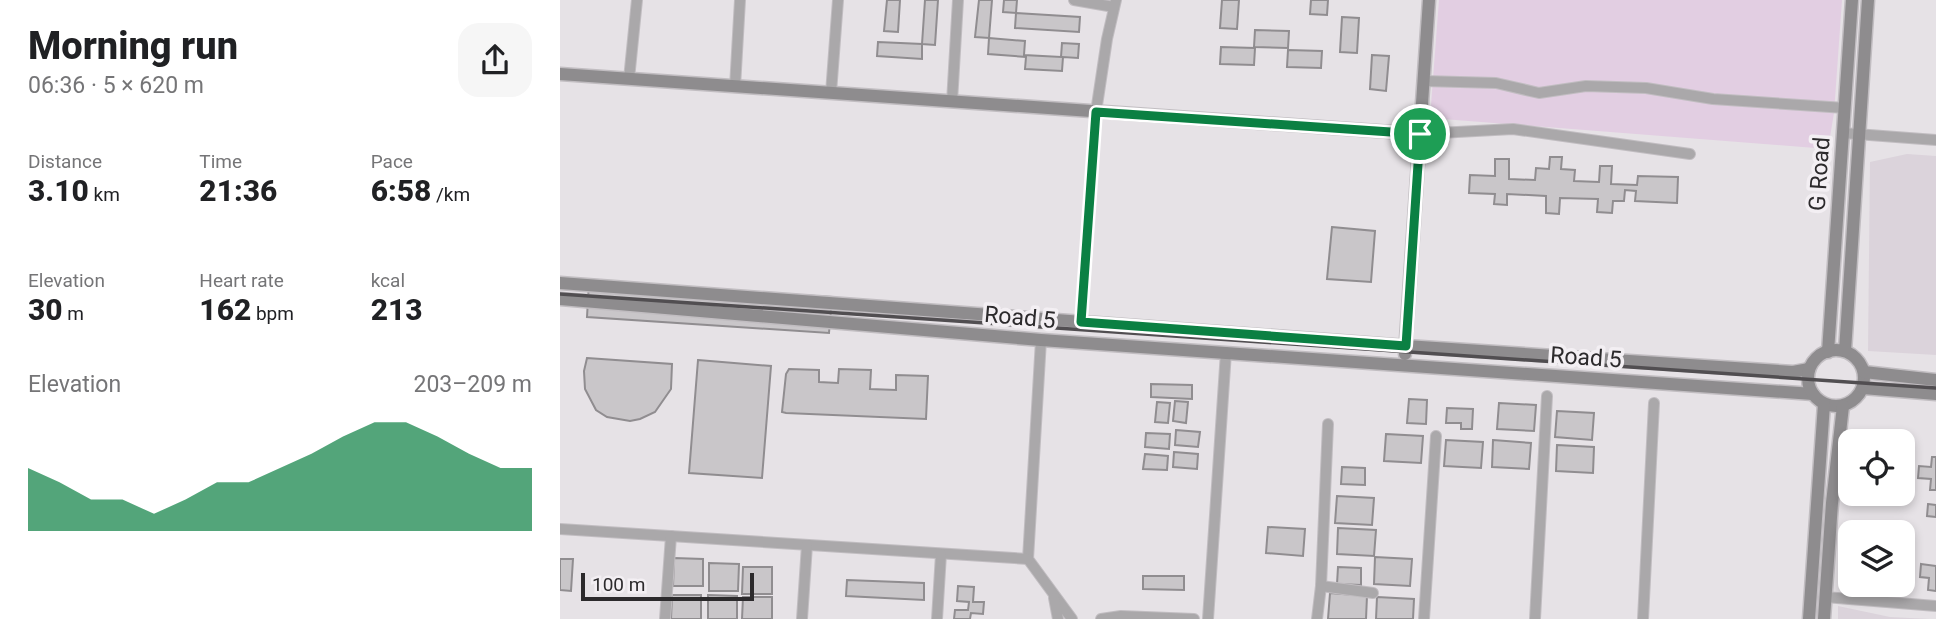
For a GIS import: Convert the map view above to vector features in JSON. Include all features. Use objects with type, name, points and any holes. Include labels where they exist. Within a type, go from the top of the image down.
[{"type":"street","points":[[629,79],[637,0]]},
{"type":"street","points":[[735,87],[740,0]]},
{"type":"street","points":[[831,93],[838,0]]},
{"type":"street","points":[[952,102],[958,0]]},
{"type":"street","points":[[1074,0],[1115,3],[1096,112],[1081,322]]},
{"type":"street","points":[[1403,365],[1429,0]]},
{"type":"street","name":"G Road","points":[[1828,352],[1852,0]]},
{"type":"street","name":"G Road","points":[[1845,351],[1868,0]]},
{"type":"street","points":[[560,75],[1420,134],[1513,129],[1690,154]]},
{"type":"street","points":[[1424,81],[1496,83],[1539,93],[1586,86],[1646,88],[1713,99],[1845,108]]},
{"type":"street","points":[[1843,133],[1936,140]]},
{"type":"street","name":"Road 5","points":[[560,283],[1406,346],[1793,372],[1809,369]]},
{"type":"street","name":"Road 5","points":[[560,299],[1041,340],[1813,394]]},
{"type":"street","points":[[1041,340],[1028,559],[1072,619]]},
{"type":"street","points":[[1845,351],[1854,356],[1864,372],[1863,388],[1851,402],[1843,406],[1824,404],[1808,385],[1809,369],[1820,355],[1828,352],[1845,351]]},
{"type":"street","points":[[1208,619],[1226,352]]},
{"type":"street","points":[[1864,372],[1936,380]]},
{"type":"street","points":[[1863,388],[1936,394]]},
{"type":"street","points":[[1535,619],[1546,396]]},
{"type":"street","points":[[1643,619],[1654,403]]},
{"type":"street","points":[[1809,619],[1824,404]]},
{"type":"street","points":[[1824,619],[1832,503],[1843,406]]},
{"type":"street","points":[[1317,619],[1321,586],[1328,424]]},
{"type":"street","points":[[1424,619],[1436,436]]},
{"type":"street","points":[[560,529],[1028,559]]},
{"type":"street","points":[[665,619],[671,536]]},
{"type":"street","points":[[802,619],[807,545]]},
{"type":"street","points":[[937,619],[941,554]]},
{"type":"street","points":[[1321,586],[1373,593]]},
{"type":"street","points":[[1053,594],[1058,619]]},
{"type":"street","points":[[1825,597],[1936,606]]},
{"type":"street","points":[[1101,619],[1136,616],[1194,619]]},
{"type":"shaded area","points":[[1439,0],[1842,0],[1834,113],[1828,149],[1430,118]]},
{"type":"shaded area","points":[[1907,154],[1936,156],[1936,355],[1868,351],[1870,162]]},
{"type":"shaded area","points":[[1838,606],[1890,617],[1930,619],[1838,619]]},
{"type":"building","points":[[887,0],[900,0],[898,32],[884,31]]},
{"type":"building","points":[[925,0],[938,0],[935,45],[922,44]]},
{"type":"building","points":[[979,0],[992,0],[989,38],[975,37]]},
{"type":"building","points":[[1004,0],[1017,0],[1016,13],[1003,12]]},
{"type":"building","points":[[1222,0],[1239,0],[1237,29],[1220,28]]},
{"type":"building","points":[[1311,0],[1328,0],[1327,15],[1310,14]]},
{"type":"building","points":[[1016,13],[1080,17],[1079,32],[1015,28]]},
{"type":"building","points":[[1342,17],[1359,18],[1357,53],[1340,52]]},
{"type":"building","points":[[1255,30],[1289,31],[1288,48],[1254,47]]},
{"type":"building","points":[[989,38],[1025,41],[1024,55],[1061,57],[1062,43],[1079,44],[1078,58],[1063,57],[1062,71],[1025,69],[1026,57],[988,54]]},
{"type":"building","points":[[878,42],[922,44],[922,59],[877,56]]},
{"type":"building","points":[[1221,47],[1255,48],[1254,65],[1220,64]]},
{"type":"building","points":[[1288,50],[1322,51],[1321,68],[1287,67]]},
{"type":"building","points":[[1372,55],[1389,56],[1386,91],[1370,89]]},
{"type":"building","points":[[1550,157],[1562,157],[1561,169],[1575,170],[1574,181],[1599,182],[1600,166],[1612,166],[1611,184],[1637,185],[1638,176],[1678,177],[1677,203],[1635,201],[1636,191],[1625,190],[1624,201],[1613,201],[1612,213],[1597,212],[1598,199],[1560,198],[1559,214],[1546,213],[1546,196],[1507,194],[1507,205],[1494,204],[1495,194],[1469,193],[1470,175],[1495,176],[1495,159],[1509,159],[1509,179],[1535,180],[1536,168],[1549,169]]},
{"type":"building","points":[[1332,227],[1375,231],[1371,282],[1327,279]]},
{"type":"building","points":[[589,282],[832,297],[829,333],[587,317]]},
{"type":"building","points":[[587,358],[672,364],[671,389],[655,412],[640,419],[630,421],[607,417],[596,410],[585,389],[584,371]]},
{"type":"building","points":[[698,360],[771,366],[762,478],[689,473]]},
{"type":"building","points":[[789,369],[819,370],[819,382],[838,383],[839,369],[871,370],[870,389],[896,390],[896,375],[928,376],[926,419],[782,412],[786,374]]},
{"type":"building","points":[[1151,384],[1192,385],[1192,399],[1151,397]]},
{"type":"building","points":[[1409,399],[1427,400],[1426,424],[1407,423]]},
{"type":"building","points":[[1175,401],[1188,402],[1186,423],[1173,421]]},
{"type":"building","points":[[1157,402],[1170,403],[1168,423],[1155,422]]},
{"type":"building","points":[[1499,403],[1536,405],[1534,431],[1497,429]]},
{"type":"building","points":[[1447,408],[1473,409],[1472,429],[1461,429],[1461,423],[1446,423]]},
{"type":"building","points":[[1557,411],[1594,413],[1592,440],[1555,437]]},
{"type":"building","points":[[1176,430],[1200,432],[1198,447],[1175,445]]},
{"type":"building","points":[[1146,433],[1170,434],[1169,449],[1145,447]]},
{"type":"building","points":[[1386,434],[1423,436],[1421,463],[1384,461]]},
{"type":"building","points":[[1446,440],[1483,442],[1481,468],[1444,466]]},
{"type":"building","points":[[1493,440],[1531,443],[1529,469],[1492,467]]},
{"type":"building","points":[[1557,445],[1594,447],[1593,473],[1556,471]]},
{"type":"building","points":[[1174,452],[1198,454],[1197,469],[1173,467]]},
{"type":"building","points":[[1145,454],[1168,456],[1167,470],[1143,469]]},
{"type":"building","points":[[1932,457],[1936,457],[1936,490],[1930,490],[1931,479],[1918,478],[1919,466],[1931,467]]},
{"type":"building","points":[[1342,467],[1365,468],[1365,485],[1341,484]]},
{"type":"building","points":[[1337,496],[1374,498],[1372,525],[1335,523]]},
{"type":"building","points":[[1928,504],[1936,505],[1936,517],[1927,516]]},
{"type":"building","points":[[1268,527],[1305,529],[1303,556],[1266,553]]},
{"type":"building","points":[[1338,528],[1376,530],[1374,556],[1337,554]]},
{"type":"building","points":[[1375,557],[1412,559],[1410,586],[1374,584]]},
{"type":"building","points":[[674,558],[703,559],[703,586],[673,586]]},
{"type":"building","points":[[560,559],[573,559],[571,591],[560,590]]},
{"type":"building","points":[[709,563],[739,564],[738,591],[709,591]]},
{"type":"building","points":[[1921,564],[1936,566],[1936,591],[1928,590],[1929,578],[1920,577]]},
{"type":"building","points":[[743,567],[772,567],[772,594],[742,594]]},
{"type":"building","points":[[1338,567],[1361,568],[1361,585],[1337,584]]},
{"type":"building","points":[[1143,576],[1184,576],[1184,590],[1143,589]]},
{"type":"building","points":[[847,580],[924,583],[924,600],[846,596]]},
{"type":"building","points":[[958,586],[974,587],[973,602],[984,602],[983,614],[971,613],[970,619],[954,619],[955,610],[968,610],[969,602],[957,601]]},
{"type":"building","points":[[1330,593],[1367,596],[1366,619],[1328,619]]},
{"type":"building","points":[[672,595],[701,595],[701,619],[671,619]]},
{"type":"building","points":[[708,595],[737,596],[737,619],[708,619]]},
{"type":"building","points":[[743,597],[772,597],[772,619],[742,619]]},
{"type":"building","points":[[1377,597],[1414,599],[1413,619],[1376,619]]},
{"type":"railway","points":[[560,294],[1936,388]]},
{"type":"route","points":[[1096,112],[1420,134],[1406,346],[1081,322],[1096,112]]}]
